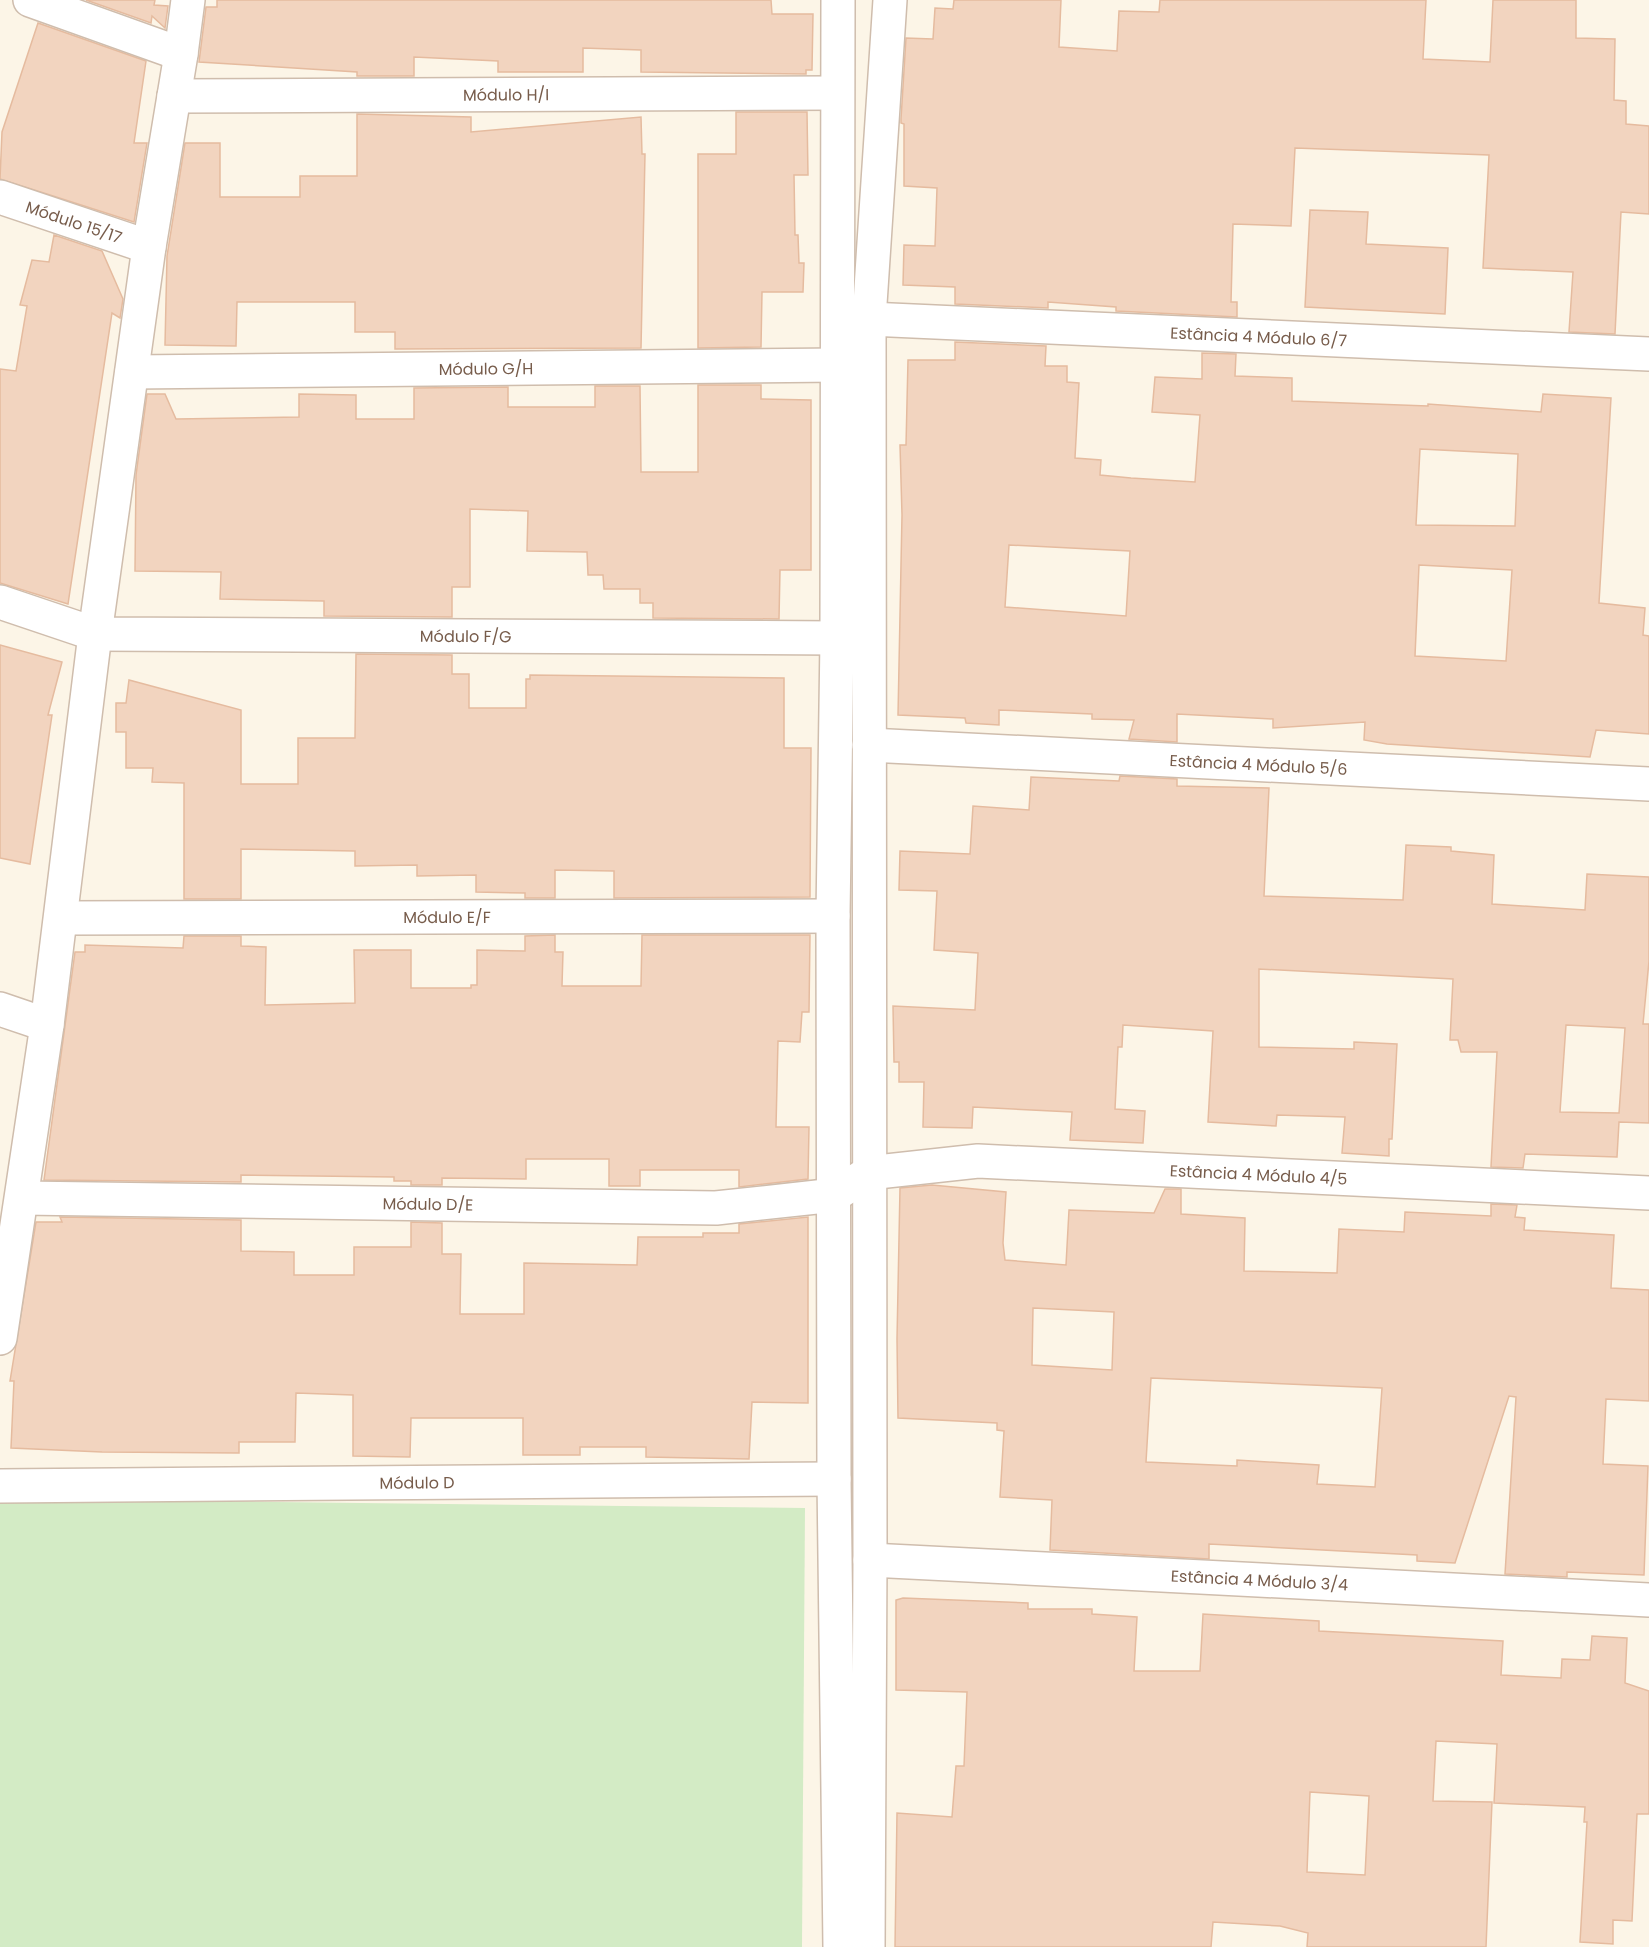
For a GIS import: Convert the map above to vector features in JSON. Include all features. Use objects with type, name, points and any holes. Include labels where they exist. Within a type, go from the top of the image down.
[{"type":"street","points":[[30,0],[182,54]]},
{"type":"street","points":[[0,1338],[47,1025],[95,634],[149,247],[182,54],[188,0]]},
{"type":"street","points":[[838,0],[839,365],[853,572],[869,745],[868,1947]]},
{"type":"street","points":[[840,1947],[834,1479],[833,916],[837,638],[853,572],[890,0]]},
{"type":"street","name":"Módulo H/I","points":[[174,96],[837,93]]},
{"type":"street","name":"Módulo 15/17","points":[[0,197],[149,247]]},
{"type":"street","name":"Estância 4 Módulo 6/7","points":[[869,319],[1649,354]]},
{"type":"street","name":"Módulo G/H","points":[[132,372],[839,365]]},
{"type":"street","name":"Módulo F/G","points":[[0,602],[95,634],[837,638]]},
{"type":"street","name":"Estância 4 Módulo 5/6","points":[[869,745],[1649,784]]},
{"type":"street","name":"Módulo E/F","points":[[61,918],[833,916]]},
{"type":"street","points":[[0,1009],[47,1025]]},
{"type":"street","name":"Estância 4 Módulo 4/5","points":[[868,1173],[978,1161],[1649,1193]]},
{"type":"street","points":[[835,1195],[868,1173]]},
{"type":"street","name":"Módulo D/E","points":[[22,1198],[716,1208],[835,1195]]},
{"type":"street","points":[[834,1479],[844,1488],[849,1497],[860,1548],[870,1560]]},
{"type":"street","name":"Módulo D","points":[[0,1486],[834,1479]]},
{"type":"street","name":"Estância 4 Módulo 3/4","points":[[870,1560],[1649,1600]]},
{"type":"green space","points":[[0,1499],[805,1508],[802,1947],[0,1947]]},
{"type":"building","points":[[86,0],[155,0],[154,5],[168,6],[165,28],[152,16],[151,23]]},
{"type":"building","points":[[217,0],[771,0],[772,14],[813,14],[812,70],[806,70],[806,74],[641,72],[641,50],[583,48],[583,72],[498,72],[498,61],[414,57],[414,76],[357,76],[357,72],[199,62],[206,7],[217,7]]},
{"type":"building","points":[[954,0],[1061,0],[1059,47],[1117,51],[1119,11],[1159,12],[1160,0],[1426,0],[1423,59],[1490,62],[1493,0],[1576,0],[1576,38],[1615,39],[1614,100],[1626,101],[1626,124],[1649,126],[1649,214],[1621,212],[1615,334],[1569,332],[1573,272],[1483,268],[1489,155],[1295,148],[1291,226],[1233,224],[1231,302],[1237,302],[1237,317],[1116,311],[1116,307],[1048,302],[1048,308],[955,304],[955,287],[903,285],[904,245],[935,246],[937,188],[904,186],[904,124],[901,123],[901,119],[906,38],[933,39],[935,8],[953,9]]},
{"type":"building","points":[[38,23],[146,61],[134,143],[147,143],[134,222],[0,179],[2,132]]},
{"type":"building","points":[[736,112],[807,112],[808,175],[794,175],[795,235],[798,235],[799,263],[804,263],[803,292],[762,292],[761,347],[698,348],[698,154],[736,154]]},
{"type":"building","points":[[357,114],[471,117],[471,132],[641,117],[642,154],[645,154],[641,348],[395,349],[395,332],[355,332],[355,302],[237,302],[236,346],[165,345],[167,256],[185,143],[220,143],[220,197],[300,197],[300,176],[357,176]]},
{"type":"building","points":[[1310,210],[1368,212],[1366,244],[1448,248],[1445,314],[1305,307]]},
{"type":"building","points":[[54,235],[102,251],[123,299],[120,318],[112,313],[68,604],[0,583],[0,369],[16,371],[27,306],[20,305],[32,260],[49,262]]},
{"type":"building","points":[[955,342],[1046,346],[1045,366],[1067,366],[1067,382],[1079,383],[1075,458],[1101,460],[1100,475],[1195,482],[1200,415],[1152,412],[1155,377],[1202,379],[1202,353],[1236,354],[1235,376],[1292,378],[1292,401],[1428,406],[1428,404],[1541,412],[1543,394],[1611,398],[1599,603],[1645,608],[1643,635],[1649,636],[1649,734],[1596,730],[1590,757],[1387,744],[1364,740],[1365,722],[1273,728],[1273,719],[1177,714],[1177,742],[1129,739],[1134,720],[1092,719],[1092,714],[999,710],[999,725],[966,723],[965,718],[898,715],[902,515],[900,445],[906,445],[908,360],[955,360]],"holes":[[[1420,449],[1518,454],[1515,526],[1416,525]],[[1009,545],[1130,551],[1126,616],[1005,607]],[[1419,565],[1512,570],[1506,661],[1415,656]]]},
{"type":"building","points":[[698,385],[761,385],[761,399],[811,400],[811,570],[780,570],[779,619],[653,618],[653,603],[640,603],[640,589],[604,589],[603,575],[588,575],[587,552],[527,551],[528,511],[470,509],[470,587],[452,587],[452,617],[324,616],[324,601],[220,599],[221,572],[135,571],[136,475],[147,394],[165,394],[176,419],[299,417],[299,394],[356,395],[356,419],[414,419],[414,388],[508,387],[508,407],[595,407],[595,386],[640,386],[641,472],[698,472]]},
{"type":"building","points":[[0,645],[62,662],[48,715],[52,715],[30,864],[0,858]]},
{"type":"building","points":[[356,654],[452,655],[452,674],[469,674],[469,708],[526,708],[526,679],[530,679],[530,675],[784,678],[784,748],[811,748],[810,897],[614,898],[614,871],[555,870],[555,898],[525,898],[525,893],[476,892],[476,875],[417,876],[417,865],[355,866],[355,851],[241,849],[241,899],[184,899],[184,783],[152,782],[153,768],[126,768],[126,732],[116,732],[116,703],[126,703],[129,680],[241,710],[241,784],[298,784],[298,738],[355,738]]},
{"type":"building","points":[[1120,776],[1177,779],[1177,786],[1269,788],[1264,896],[1403,900],[1406,845],[1451,847],[1451,851],[1494,855],[1492,904],[1585,910],[1587,874],[1649,877],[1649,961],[1643,1024],[1649,1024],[1649,1123],[1619,1122],[1617,1157],[1525,1154],[1523,1168],[1491,1167],[1497,1052],[1461,1052],[1458,1040],[1450,1040],[1453,979],[1259,969],[1259,1047],[1354,1049],[1354,1042],[1397,1044],[1389,1156],[1342,1153],[1345,1117],[1277,1115],[1276,1126],[1208,1122],[1213,1031],[1123,1025],[1122,1047],[1118,1047],[1115,1109],[1145,1111],[1143,1143],[1070,1140],[1072,1112],[973,1107],[972,1128],[923,1127],[924,1082],[899,1082],[899,1062],[894,1062],[893,1006],[975,1010],[978,953],[934,950],[937,891],[899,890],[900,851],[970,854],[973,806],[1029,810],[1031,777],[1119,781]],"holes":[[[1566,1025],[1625,1028],[1619,1113],[1560,1112]]]},
{"type":"building","points":[[555,935],[555,952],[563,952],[562,986],[641,986],[642,935],[810,935],[809,1012],[802,1012],[800,1042],[778,1041],[776,1127],[809,1127],[808,1179],[739,1187],[739,1170],[640,1170],[640,1186],[609,1186],[609,1159],[526,1159],[526,1179],[442,1178],[442,1185],[411,1185],[411,1181],[394,1181],[394,1177],[241,1175],[241,1182],[44,1180],[75,952],[85,952],[85,945],[183,948],[184,936],[241,936],[241,946],[266,947],[265,1005],[355,1003],[354,950],[411,950],[411,988],[471,988],[471,985],[477,985],[477,950],[525,951],[525,936]]},
{"type":"building","points":[[932,1185],[1006,1192],[1003,1243],[1005,1260],[1066,1265],[1069,1210],[1154,1213],[1165,1189],[1181,1189],[1181,1214],[1245,1218],[1244,1271],[1337,1273],[1339,1229],[1404,1232],[1405,1212],[1491,1216],[1491,1204],[1517,1205],[1515,1217],[1525,1218],[1524,1230],[1614,1235],[1611,1288],[1649,1290],[1649,1401],[1606,1399],[1603,1464],[1648,1466],[1644,1575],[1567,1572],[1567,1577],[1505,1574],[1516,1397],[1509,1396],[1455,1563],[1417,1561],[1417,1555],[1209,1544],[1209,1559],[1050,1550],[1052,1500],[1000,1497],[1004,1431],[997,1430],[997,1423],[898,1418],[900,1188]],"holes":[[[1033,1308],[1114,1312],[1112,1370],[1032,1365]],[[1151,1378],[1382,1388],[1375,1487],[1317,1484],[1319,1465],[1237,1460],[1237,1466],[1146,1462]]]},
{"type":"building","points":[[60,1217],[241,1220],[241,1251],[294,1252],[294,1275],[354,1275],[354,1247],[411,1247],[411,1222],[442,1223],[442,1254],[461,1254],[460,1314],[524,1314],[524,1263],[637,1265],[638,1237],[703,1237],[703,1233],[739,1233],[739,1224],[808,1217],[808,1403],[752,1402],[749,1459],[646,1457],[646,1447],[580,1447],[580,1455],[523,1455],[523,1418],[411,1418],[410,1457],[353,1456],[353,1395],[296,1393],[295,1442],[239,1442],[239,1453],[102,1452],[11,1448],[14,1381],[10,1381],[36,1222],[62,1222]]},
{"type":"building","points":[[903,1598],[1028,1603],[1028,1609],[1092,1609],[1092,1614],[1137,1617],[1134,1671],[1200,1671],[1203,1614],[1319,1621],[1319,1631],[1503,1641],[1501,1675],[1561,1678],[1562,1659],[1590,1660],[1592,1636],[1627,1638],[1625,1683],[1649,1691],[1649,1814],[1637,1814],[1632,1921],[1613,1920],[1613,1944],[1580,1942],[1587,1822],[1584,1822],[1585,1807],[1494,1803],[1497,1744],[1436,1741],[1433,1801],[1492,1802],[1486,1947],[1307,1947],[1308,1933],[1280,1926],[1213,1922],[1211,1947],[895,1947],[897,1813],[952,1817],[956,1766],[964,1766],[967,1692],[896,1690],[896,1600]],"holes":[[[1310,1792],[1369,1796],[1365,1875],[1307,1872]]]}]
